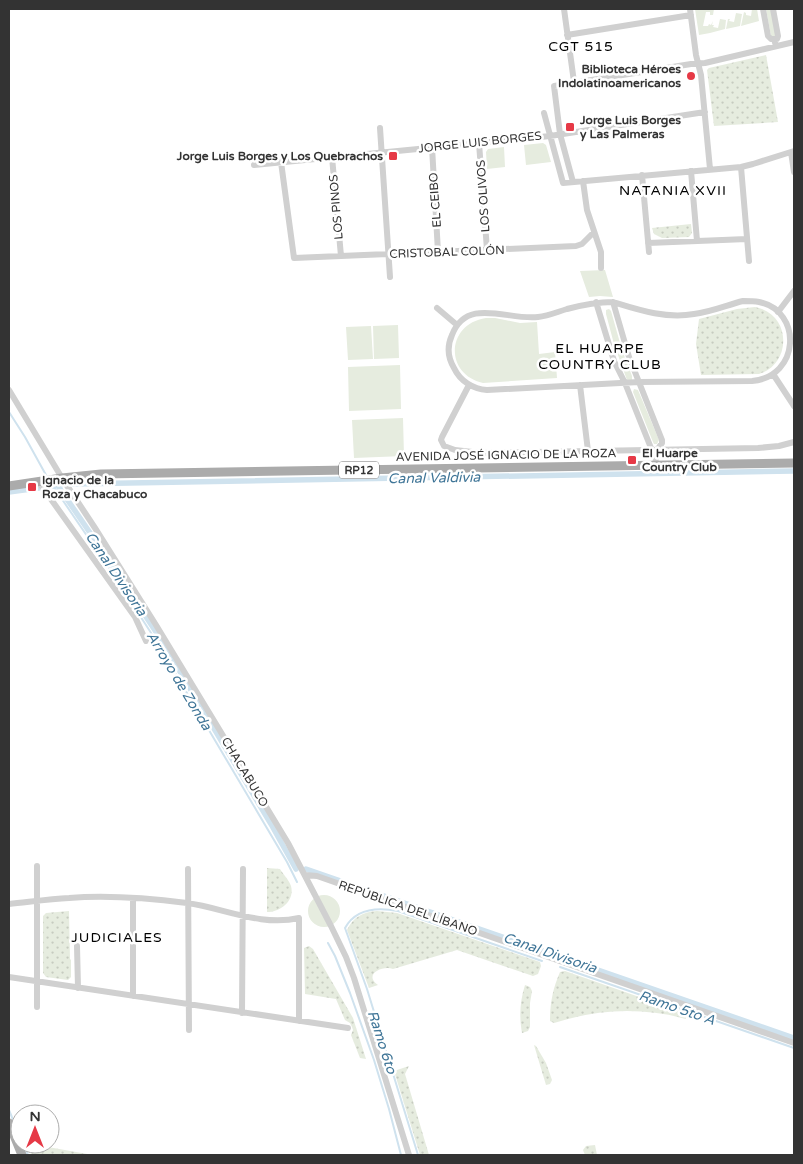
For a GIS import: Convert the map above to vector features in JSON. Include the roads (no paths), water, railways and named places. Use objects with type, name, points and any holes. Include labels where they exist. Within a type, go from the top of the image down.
[{"type":"main road","name":"AVENIDA JOSÉ IGNACIO DE LA ROZA","points":[[9,486],[41,486],[62,478],[101,474],[655,462],[794,463]]},
{"type":"main road","points":[[9,1123],[22,1155]]},
{"type":"street","points":[[564,9],[574,82]]},
{"type":"street","points":[[764,9],[768,36],[775,43]]},
{"type":"street","points":[[774,9],[778,36],[775,43]]},
{"type":"street","points":[[567,35],[690,12],[696,58],[701,75],[710,169]]},
{"type":"street","points":[[573,182],[560,134],[554,86],[698,64],[775,43],[794,42]]},
{"type":"street","name":"JORGE LUIS BORGES","points":[[254,164],[550,136],[705,112]]},
{"type":"street","points":[[544,113],[563,183],[741,167],[792,151],[794,172]]},
{"type":"street","points":[[380,128],[390,277]]},
{"type":"street","name":"LOS OLIVOS","points":[[479,143],[487,250]]},
{"type":"street","name":"EL CEIBO","points":[[432,147],[438,252]]},
{"type":"street","name":"LOS PINOS","points":[[332,157],[341,256]]},
{"type":"street","name":"CRISTOBAL COLÓN","points":[[281,162],[294,258],[579,246],[594,232]]},
{"type":"street","points":[[741,167],[749,261]]},
{"type":"street","points":[[691,171],[697,241]]},
{"type":"street","points":[[642,175],[649,252]]},
{"type":"street","points":[[584,181],[587,210],[601,252],[601,268]]},
{"type":"street","points":[[648,243],[747,239]]},
{"type":"street","points":[[778,312],[794,291]]},
{"type":"street","points":[[744,301],[766,304],[778,312],[786,322],[790,334],[790,347],[784,362],[773,374],[764,379],[639,382],[479,390],[458,375],[450,359],[449,343],[457,326],[469,316],[481,312],[494,312],[520,318],[529,318],[544,316],[596,302],[612,302],[643,311],[684,315],[700,313],[744,301]]},
{"type":"street","points":[[596,302],[614,360],[655,450],[655,462]]},
{"type":"street","points":[[612,302],[625,347],[662,440],[662,443],[655,450]]},
{"type":"street","points":[[437,308],[457,326]]},
{"type":"street","points":[[773,374],[794,406]]},
{"type":"street","points":[[470,385],[442,437],[444,446],[448,448],[481,453],[655,450],[768,447],[794,442]]},
{"type":"street","points":[[580,385],[588,451]]},
{"type":"street","name":"CHACABUCO","points":[[9,390],[62,478],[207,708],[305,874],[346,956],[409,1155]]},
{"type":"street","points":[[41,486],[135,617],[146,641]]},
{"type":"street","points":[[37,866],[37,1007]]},
{"type":"street","points":[[188,869],[189,1030]]},
{"type":"street","points":[[242,1012],[243,870]]},
{"type":"street","name":"REPÚBLICA DEL LÍBANO","points":[[305,874],[317,876],[794,1043]]},
{"type":"street","points":[[9,904],[70,897],[132,898],[188,904],[276,921],[298,918],[299,1021]]},
{"type":"street","points":[[132,898],[133,996]]},
{"type":"street","points":[[77,946],[78,988]]},
{"type":"street","points":[[9,977],[348,1028]]},
{"type":"waterway","name":"Arroyo de Zonda","points":[[9,412],[46,475]]},
{"type":"waterway","name":"Canal Valdivia","points":[[73,484],[794,471]]},
{"type":"waterway","name":"Canal Valdivia","points":[[9,492],[61,485]]},
{"type":"waterway","name":"Arroyo de Zonda","points":[[53,486],[155,639],[297,882]]},
{"type":"waterway","name":"Canal Divisoria","points":[[58,486],[160,638],[296,869]]},
{"type":"waterway","name":"Canal Divisoria","points":[[306,869],[794,1038]]},
{"type":"waterway","name":"Ramo 6to","points":[[418,1155],[367,989],[345,928],[355,916],[368,910],[398,911],[542,961]]},
{"type":"waterway","name":"Arroyo de Zonda","points":[[328,943],[350,993],[374,1060],[401,1155]]},
{"type":"waterway","name":"Ramo 5to A","points":[[560,967],[794,1048]]},
{"type":"place","name":"Biblioteca Héroes Indolatinoamericanos","points":[[691,76]]},
{"type":"place","name":"Jorge Luis Borges y Las Palmeras","points":[[570,127]]},
{"type":"place","name":"Jorge Luis Borges y Los Quebrachos","points":[[393,156]]},
{"type":"place","name":"El Huarpe Country Club","points":[[632,460]]},
{"type":"place","name":"Ignacio de la Roza y Chacabuco","points":[[32,487]]},
{"type":"district","name":"CGT 515","points":[[581,46]]},
{"type":"district","name":"NATANIA XVII","points":[[673,190]]},
{"type":"district","name":"EL HUARPE COUNTRY CLUB","points":[[600,356]]},
{"type":"district","name":"JUDICIALES","points":[[117,937]]}]
